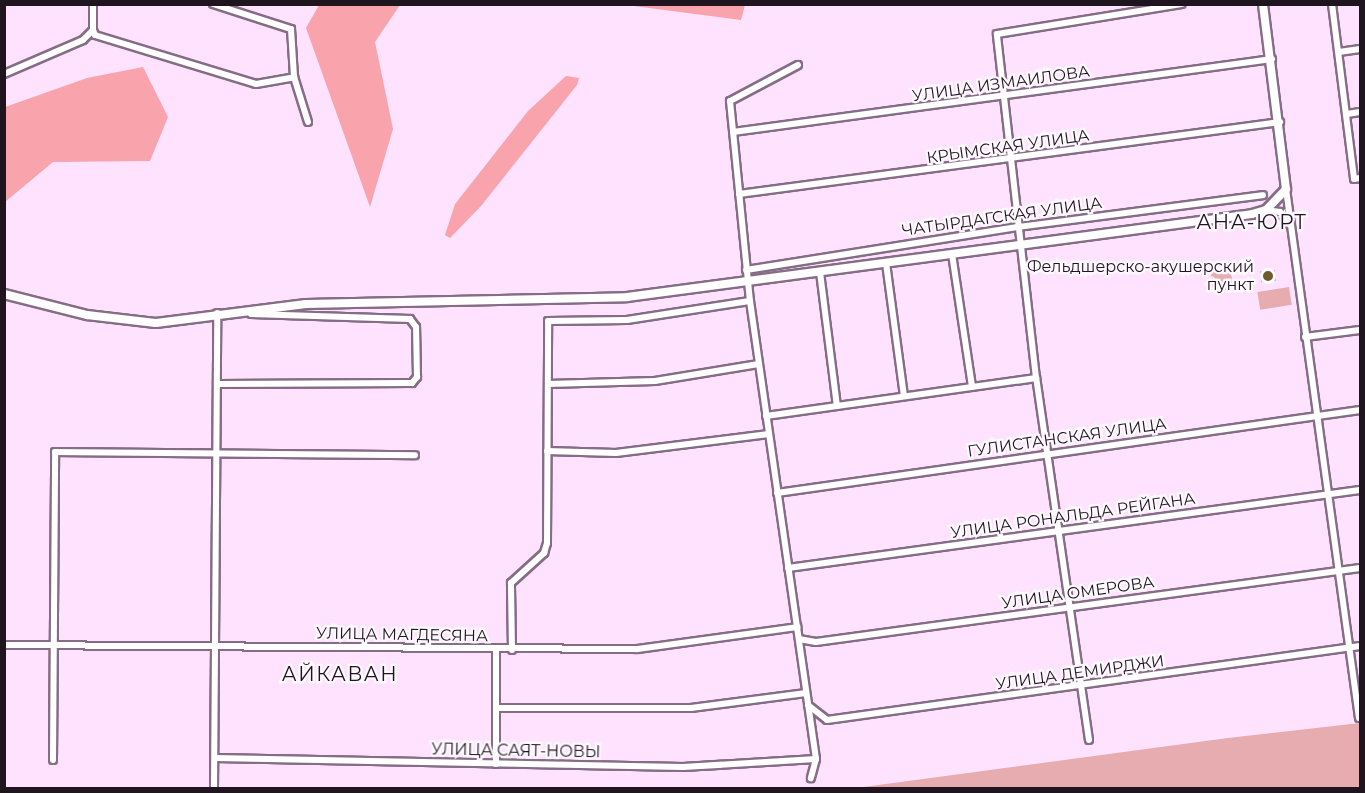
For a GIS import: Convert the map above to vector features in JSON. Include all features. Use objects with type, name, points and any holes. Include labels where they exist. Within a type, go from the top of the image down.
[{"type":"main road","points":[[4,294],[129,320],[156,322],[306,304],[627,297],[1266,210],[1285,193],[1280,122],[1263,4]]},
{"type":"street","points":[[93,4],[95,35],[255,84],[294,77]]},
{"type":"street","points":[[213,4],[291,29],[294,77],[309,122]]},
{"type":"street","points":[[1089,740],[1036,378],[997,34],[1182,4]]},
{"type":"street","points":[[1332,4],[1354,179],[1360,178]]},
{"type":"street","points":[[4,74],[83,40],[93,30]]},
{"type":"street","points":[[1339,52],[1360,49]]},
{"type":"street","name":"УЛИЦА ИЗМАИЛОВА","points":[[733,132],[1003,98],[1272,59]]},
{"type":"street","points":[[798,65],[730,101],[750,301],[816,759],[810,778]]},
{"type":"street","points":[[1347,114],[1360,112]]},
{"type":"street","name":"КРЫМСКАЯ УЛИЦА","points":[[739,194],[1012,161],[1280,122]]},
{"type":"street","points":[[1285,193],[1359,718]]},
{"type":"street","name":"ЧАТЫРДАГСКАЯ УЛИЦА","points":[[747,270],[1018,227],[1263,195]]},
{"type":"street","points":[[1266,210],[1280,212],[1291,228]]},
{"type":"street","points":[[952,254],[972,387]]},
{"type":"street","points":[[886,263],[904,396]]},
{"type":"street","points":[[820,272],[837,406]]},
{"type":"street","points":[[512,650],[511,583],[544,553],[547,543],[548,321],[627,320],[750,301]]},
{"type":"street","points":[[214,789],[219,452],[216,313],[410,319],[416,327],[417,377],[412,383],[219,384]]},
{"type":"street","points":[[1305,337],[1360,330]]},
{"type":"street","points":[[548,384],[655,381],[759,364]]},
{"type":"street","points":[[766,416],[1036,378]]},
{"type":"street","name":"ГУЛИСТАНСКАЯ УЛИЦА","points":[[777,493],[1360,410]]},
{"type":"street","points":[[547,451],[616,453],[769,434]]},
{"type":"street","points":[[52,759],[55,452],[415,455]]},
{"type":"street","name":"УЛИЦА РОНАЛЬДА РЕЙГАНА","points":[[788,568],[1360,490]]},
{"type":"street","name":"УЛИЦА ОМЕРОВА","points":[[799,639],[816,642],[1360,568]]},
{"type":"street","name":"УЛИЦА МАГДЕСЯНА","points":[[4,645],[217,645],[496,651],[637,650],[797,627]]},
{"type":"street","name":"УЛИЦА ДЕМИРДЖИ","points":[[808,705],[827,720],[1081,687],[1360,646]]},
{"type":"street","points":[[496,651],[496,765]]},
{"type":"street","points":[[496,708],[691,708],[806,693]]},
{"type":"street","name":"УЛИЦА САЯТ-НОВЫ","points":[[215,758],[496,765],[725,767],[816,759]]},
{"type":"shaded area","points":[[745,4],[741,20],[626,5]]},
{"type":"shaded area","points":[[319,5],[400,5],[375,42],[393,129],[370,207],[306,28]]},
{"type":"shaded area","points":[[143,67],[168,117],[150,161],[53,162],[5,202],[5,107],[87,78]]},
{"type":"shaded area","points":[[566,76],[579,78],[577,85],[481,206],[450,238],[445,235],[455,204],[528,111]]},
{"type":"shaded area","points":[[1221,269],[1229,272],[1232,280],[1229,288],[1221,291],[1213,288],[1210,280],[1213,272]]},
{"type":"shaded area","points":[[1289,287],[1292,305],[1260,310],[1257,292]]},
{"type":"shaded area","points":[[1360,723],[1360,788],[856,788],[1228,738]]},
{"type":"building","name":"Фельдшерско-акушерский пункт","points":[[1275,270],[1276,281],[1261,282],[1260,271]]},
{"type":"place","name":"Фельдшерско-акушерский пункт","points":[[1268,276]]},
{"type":"district","name":"АНА-ЮРТ","points":[[1252,222]]},
{"type":"district","name":"АЙКАВАН","points":[[340,674]]}]
